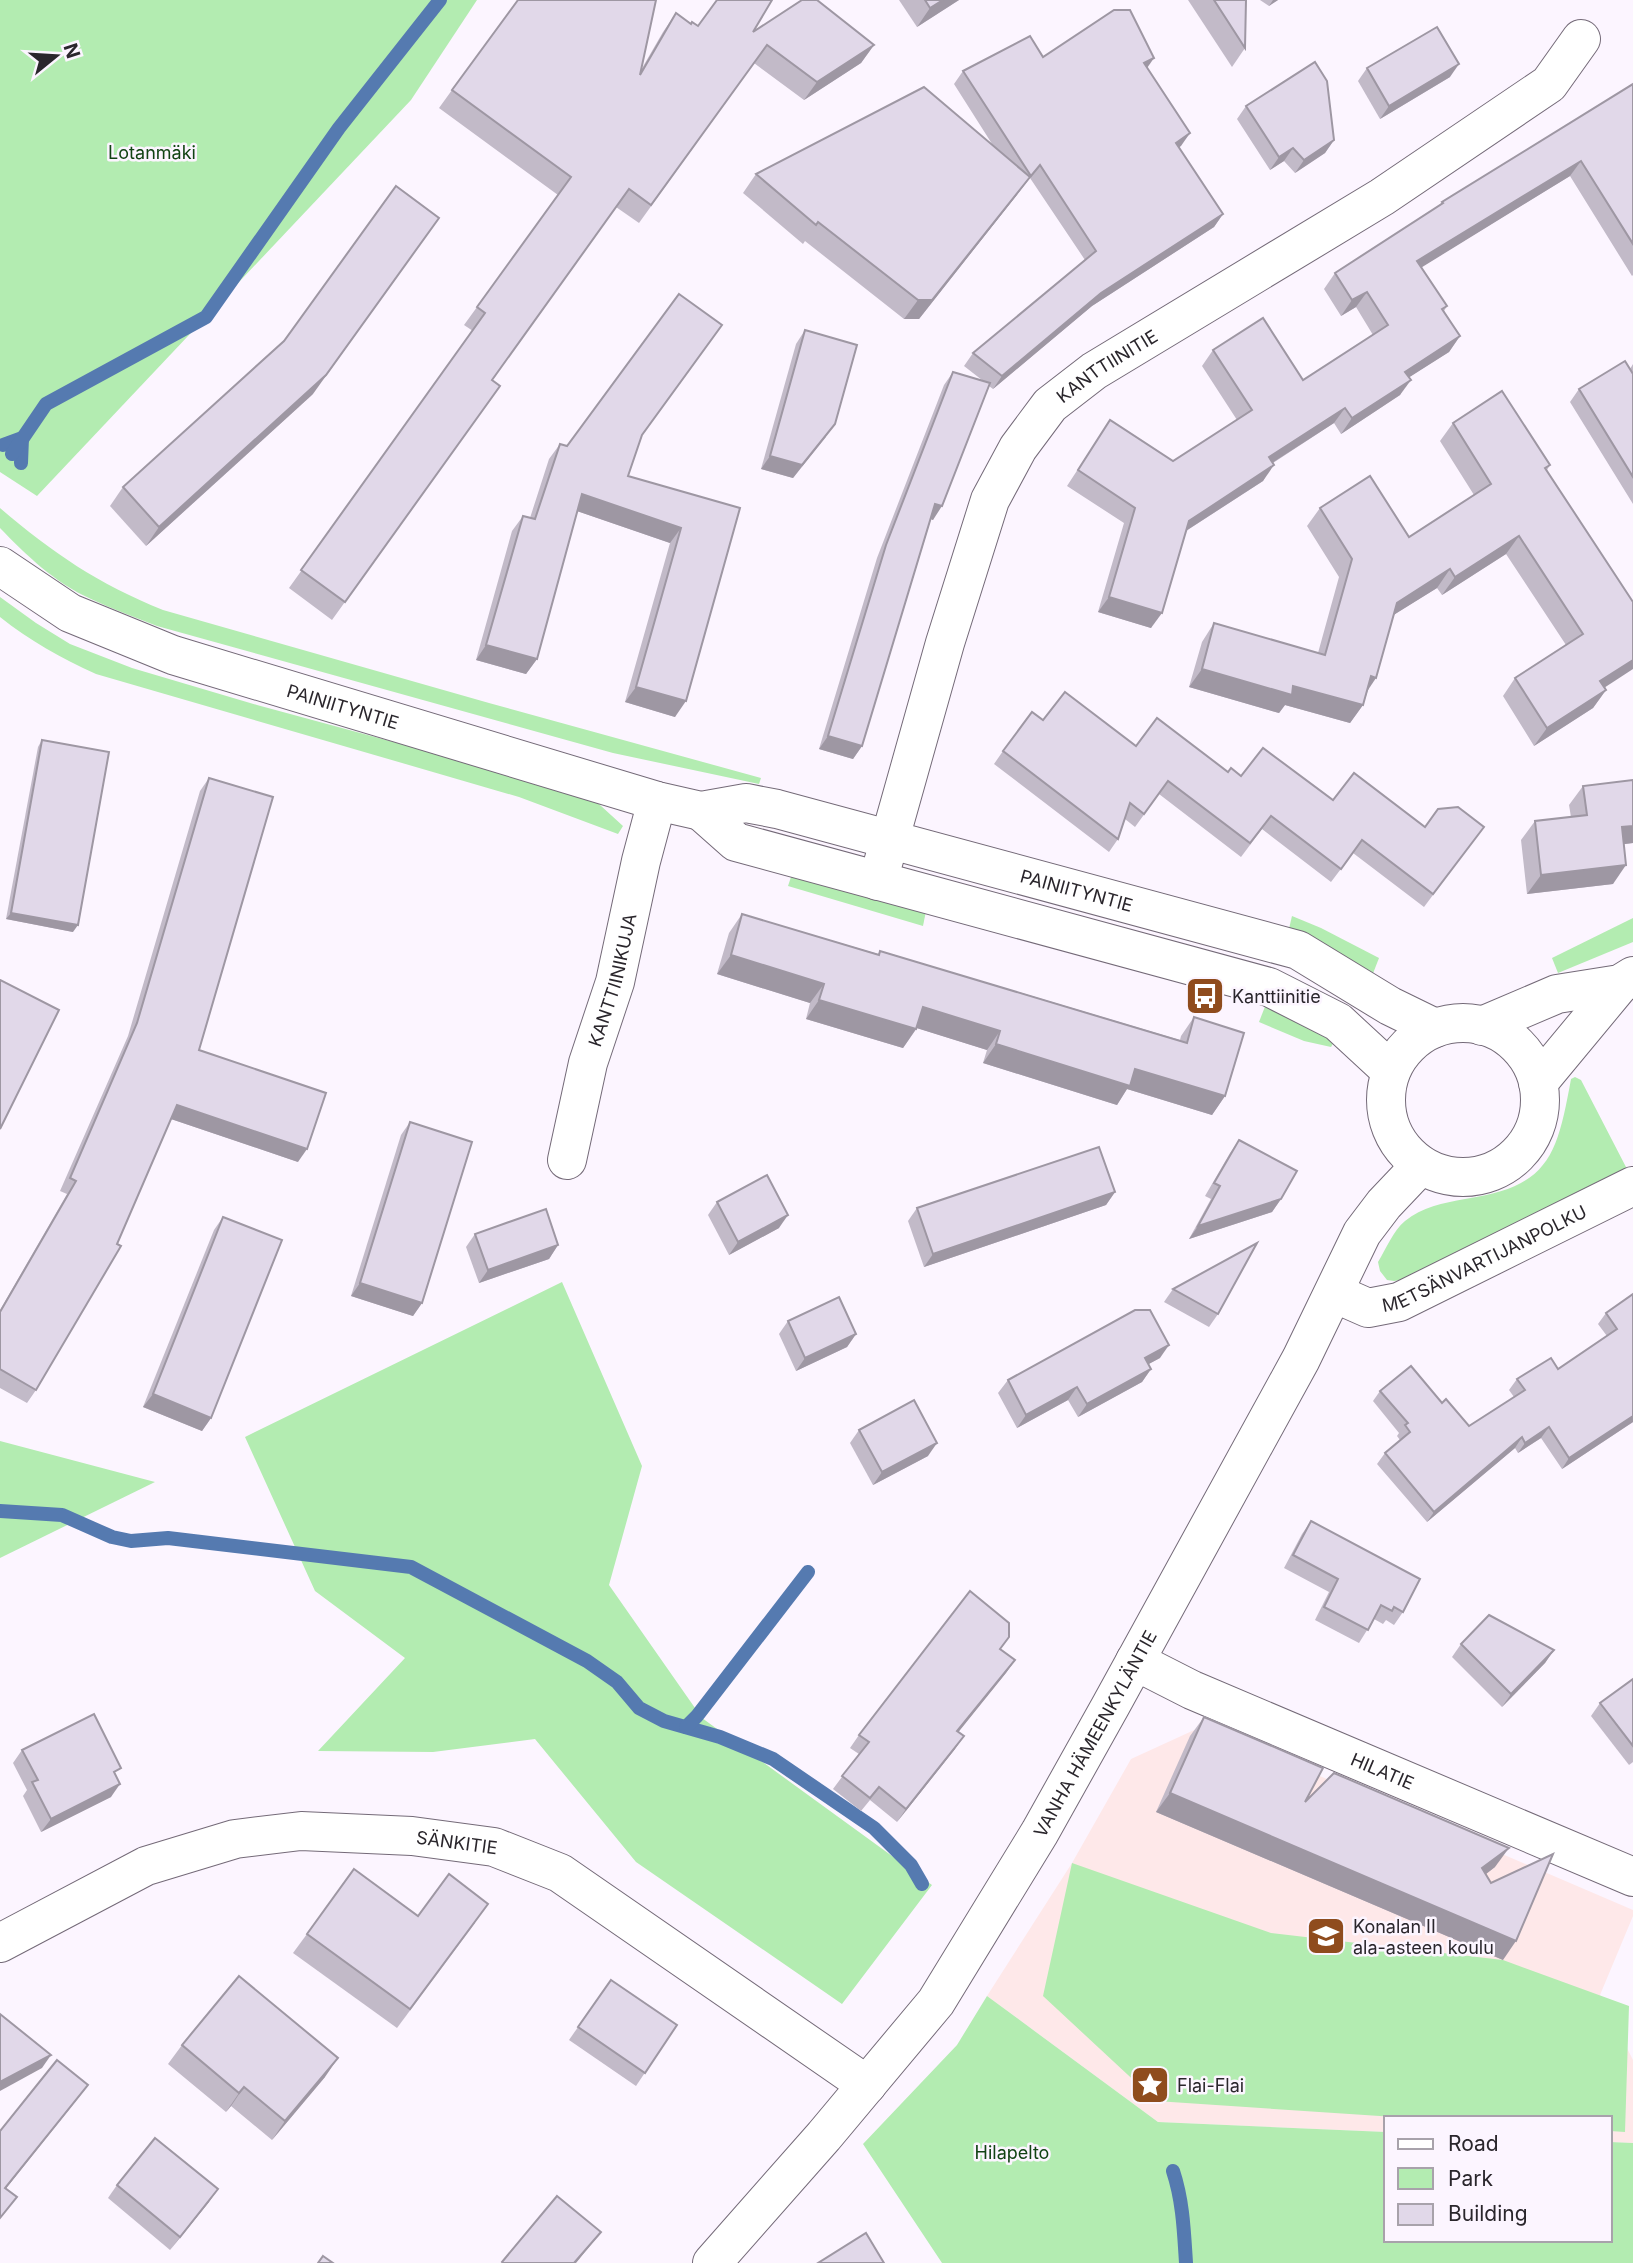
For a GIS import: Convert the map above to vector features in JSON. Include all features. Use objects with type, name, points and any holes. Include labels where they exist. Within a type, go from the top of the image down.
[{"type":"street","name":"KANTTIINITIE","points":[[878,881],[945,643],[990,500],[1018,448],[1050,405],[1094,371],[1382,197],[1549,83],[1581,39]]},
{"type":"street","name":"PAINIITYNTIE","points":[[0,566],[70,613],[173,655],[657,801],[701,811],[746,803],[1298,950],[1390,1006],[1435,1028]]},
{"type":"street","name":"KANTTIINIKUJA","points":[[567,1160],[588,1063],[615,982],[657,801]]},
{"type":"street","name":"PAINIITYNTIE","points":[[701,811],[736,842],[1269,987],[1338,1022],[1391,1071]]},
{"type":"street","points":[[1482,1026],[1557,994],[1627,980]]},
{"type":"street","points":[[1538,1083],[1627,980]]},
{"type":"street","points":[[1459,1023],[1482,1026],[1496,1030],[1513,1041],[1526,1056],[1538,1083],[1540,1102],[1536,1126],[1525,1147],[1507,1163],[1485,1174],[1461,1177],[1438,1173],[1421,1165],[1399,1143],[1389,1120],[1386,1095],[1391,1071],[1403,1051],[1420,1036],[1435,1028],[1459,1023]]},
{"type":"street","name":"VANHA HÄMEENKYLÄNTIE","points":[[712,2263],[867,2085],[942,1991],[1040,1832],[1136,1661],[1301,1359],[1362,1233],[1384,1204],[1421,1165]]},
{"type":"street","name":"METSÄNVARTIJANPOLKU","points":[[1334,1293],[1368,1308],[1399,1302],[1633,1186]]},
{"type":"street","name":"HILATIE","points":[[1136,1661],[1192,1690],[1633,1877]]},
{"type":"street","name":"SÄNKITIE","points":[[0,1943],[146,1866],[235,1839],[302,1831],[412,1836],[494,1847],[560,1873],[867,2085]]},
{"type":"shaded area","name":"Konalan II ala-asteen koulu","points":[[1203,1726],[1633,1910],[1633,1916],[1600,1995],[1633,2060],[1633,2143],[1612,2142],[1612,2116],[1384,2116],[1384,2132],[1158,2122],[987,1996],[1072,1863],[1131,1759]]},
{"type":"green space","name":"Lotanmäki","points":[[0,0],[477,0],[411,100],[37,496],[0,472]]},
{"type":"green space","points":[[0,508],[77,566],[117,589],[163,610],[761,778],[759,784],[613,753],[157,626],[91,599],[53,577],[0,528]]},
{"type":"green space","points":[[0,597],[70,644],[132,668],[257,705],[589,795],[623,826],[618,834],[519,797],[96,674],[46,648],[0,617]]},
{"type":"green space","points":[[793,871],[927,906],[923,926],[788,886]]},
{"type":"green space","points":[[1292,916],[1379,958],[1372,976],[1288,933]]},
{"type":"green space","points":[[1633,918],[1633,942],[1558,973],[1552,958]]},
{"type":"green space","points":[[1266,1004],[1334,1042],[1331,1047],[1304,1041],[1259,1022]]},
{"type":"green space","points":[[1575,1077],[1581,1080],[1627,1169],[1414,1278],[1387,1280],[1380,1271],[1378,1262],[1393,1235],[1405,1221],[1433,1206],[1493,1194],[1532,1176],[1553,1148],[1571,1079]]},
{"type":"green space","points":[[562,1282],[642,1466],[609,1585],[702,1718],[932,1885],[842,2004],[636,1862],[535,1739],[433,1752],[318,1751],[405,1658],[315,1591],[245,1437]]},
{"type":"green space","points":[[0,1441],[155,1482],[0,1558]]},
{"type":"green space","points":[[1072,1863],[1271,1933],[1503,1960],[1629,2006],[1625,2132],[1612,2131],[1612,2116],[1384,2116],[1156,2101],[1043,1996]]},
{"type":"green space","name":"Hilapelto","points":[[987,1996],[1158,2122],[1384,2132],[1384,2242],[1612,2242],[1612,2142],[1633,2143],[1633,2263],[942,2263],[863,2144],[957,2045]]},
{"type":"building","points":[[518,0],[656,0],[640,75],[676,13],[698,26],[717,0],[772,0],[753,32],[802,0],[817,0],[874,45],[817,82],[767,45],[651,205],[629,189],[492,380],[500,386],[345,602],[301,570],[485,313],[477,307],[571,177],[452,90]]},
{"type":"building","points":[[925,0],[943,0],[930,8]]},
{"type":"building","points":[[1214,0],[1246,0],[1245,48]]},
{"type":"building","points":[[1114,10],[1130,10],[1154,58],[1144,63],[1190,133],[1176,143],[1223,214],[1101,293],[1002,376],[973,353],[1096,251],[1040,165],[1031,176],[963,71],[1030,36],[1043,57]]},
{"type":"building","points":[[1437,27],[1459,64],[1389,106],[1367,68]]},
{"type":"building","points":[[1315,62],[1327,81],[1334,140],[1304,160],[1293,148],[1279,157],[1246,106]]},
{"type":"building","points":[[1633,84],[1633,244],[1581,161],[1417,261],[1447,306],[1442,309],[1460,336],[1405,372],[1411,380],[1352,418],[1345,408],[1269,457],[1274,465],[1189,521],[1162,613],[1109,597],[1135,508],[1078,470],[1110,420],[1173,461],[1252,410],[1213,350],[1263,318],[1303,380],[1388,325],[1367,292],[1352,300],[1335,273],[1442,202]]},
{"type":"building","points":[[924,87],[1030,177],[932,300],[918,300],[818,222],[816,225],[756,174]]},
{"type":"building","points":[[396,186],[439,218],[326,375],[159,527],[123,487],[284,341]]},
{"type":"building","points":[[679,294],[722,325],[642,435],[628,476],[740,508],[686,701],[636,687],[681,528],[582,494],[537,659],[486,645],[523,516],[535,519],[560,444],[567,446]]},
{"type":"building","points":[[805,330],[857,345],[835,424],[802,465],[770,456]]},
{"type":"building","points":[[1625,361],[1633,374],[1633,477],[1579,389]]},
{"type":"building","points":[[953,372],[990,383],[942,506],[935,504],[862,746],[828,736],[886,545]]},
{"type":"building","points":[[1502,391],[1550,465],[1545,468],[1633,602],[1633,660],[1600,681],[1606,690],[1547,728],[1515,678],[1583,634],[1519,536],[1455,577],[1450,569],[1397,603],[1376,678],[1371,676],[1363,705],[1293,686],[1292,695],[1202,669],[1214,623],[1325,655],[1352,559],[1320,508],[1370,476],[1409,537],[1491,484],[1453,423]]},
{"type":"building","points":[[1065,692],[1136,746],[1157,718],[1228,772],[1231,768],[1241,776],[1263,748],[1333,800],[1354,773],[1425,827],[1438,809],[1458,807],[1484,827],[1433,894],[1362,840],[1341,869],[1271,816],[1250,843],[1168,781],[1144,814],[1130,803],[1118,839],[1003,751],[1032,712],[1043,720]]},
{"type":"building","points":[[42,740],[109,752],[78,925],[11,913]]},
{"type":"building","points":[[209,778],[273,797],[199,1050],[326,1093],[307,1149],[177,1105],[117,1244],[121,1246],[36,1390],[0,1369],[0,1312],[76,1181],[70,1178],[137,1023]]},
{"type":"building","points":[[1633,780],[1633,826],[1622,827],[1626,865],[1541,875],[1535,821],[1587,815],[1583,786]]},
{"type":"building","points":[[742,914],[879,955],[880,951],[1187,1043],[1194,1017],[1244,1033],[1225,1096],[1135,1069],[1130,1086],[996,1044],[1000,1031],[923,1007],[916,1029],[819,1000],[824,984],[731,955]]},
{"type":"building","points":[[0,980],[59,1010],[0,1129]]},
{"type":"building","points":[[410,1122],[472,1142],[422,1303],[360,1283]]},
{"type":"building","points":[[1239,1140],[1297,1171],[1281,1199],[1198,1226],[1220,1186],[1214,1183]]},
{"type":"building","points":[[1099,1147],[1115,1192],[933,1254],[917,1208]]},
{"type":"building","points":[[767,1175],[788,1215],[738,1242],[717,1202]]},
{"type":"building","points":[[546,1209],[558,1245],[488,1270],[475,1234]]},
{"type":"building","points":[[223,1217],[282,1240],[211,1418],[153,1394]]},
{"type":"building","points":[[1257,1243],[1218,1314],[1173,1289]]},
{"type":"building","points":[[1633,1294],[1633,1416],[1569,1458],[1549,1427],[1525,1443],[1522,1437],[1434,1512],[1385,1453],[1410,1432],[1405,1425],[1408,1423],[1380,1391],[1411,1366],[1442,1403],[1446,1399],[1469,1426],[1525,1390],[1517,1379],[1551,1358],[1558,1369],[1617,1329],[1606,1313]]},
{"type":"building","points":[[839,1297],[856,1334],[805,1358],[788,1321]]},
{"type":"building","points":[[1135,1310],[1150,1310],[1169,1345],[1145,1358],[1151,1369],[1087,1404],[1077,1387],[1026,1415],[1008,1380]]},
{"type":"building","points":[[914,1400],[937,1443],[882,1472],[859,1430]]},
{"type":"building","points":[[1311,1521],[1420,1579],[1403,1612],[1394,1607],[1392,1611],[1381,1605],[1368,1630],[1324,1607],[1338,1579],[1293,1555]]},
{"type":"building","points":[[970,1591],[1009,1623],[1009,1637],[1000,1649],[1015,1660],[957,1731],[964,1736],[906,1809],[879,1787],[870,1798],[842,1776],[869,1742],[859,1735]]},
{"type":"building","points":[[1489,1615],[1554,1650],[1511,1694],[1461,1644]]},
{"type":"building","points":[[1633,1679],[1633,1746],[1600,1703]]},
{"type":"building","points":[[94,1714],[121,1768],[114,1772],[120,1784],[51,1819],[32,1782],[38,1780],[22,1750]]},
{"type":"building","points":[[1204,1717],[1323,1768],[1305,1802],[1334,1773],[1509,1848],[1482,1868],[1491,1883],[1553,1854],[1516,1941],[1170,1793]]},
{"type":"building","points":[[354,1869],[418,1916],[449,1874],[488,1904],[410,2009],[307,1934]]},
{"type":"building","points":[[239,1976],[338,2058],[285,2121],[244,2087],[239,2093],[182,2045]]},
{"type":"building","points":[[611,1980],[677,2025],[645,2073],[578,2027]]},
{"type":"building","points":[[0,2014],[51,2055],[0,2082]]},
{"type":"building","points":[[57,2060],[88,2085],[5,2188],[17,2197],[0,2218],[0,2131]]},
{"type":"building","points":[[155,2138],[218,2189],[180,2237],[117,2185]]},
{"type":"building","points":[[557,2196],[601,2232],[574,2263],[503,2263],[502,2262]]},
{"type":"building","points":[[866,2233],[884,2263],[818,2263]]},
{"type":"building","points":[[323,2256],[333,2263],[318,2263]]},
{"type":"waterway","points":[[12,454],[46,404],[206,317],[339,128],[440,0]]},
{"type":"waterway","points":[[3,445],[22,438],[21,463]]},
{"type":"waterway","points":[[0,1511],[62,1515],[112,1537],[131,1541],[168,1538],[411,1567],[587,1661],[617,1682],[639,1708],[664,1721],[720,1737],[773,1759],[874,1828],[911,1865],[922,1884]]},
{"type":"waterway","points":[[686,1727],[808,1572]]},
{"type":"waterway","points":[[1173,2171],[1181,2205],[1186,2263]]},
{"type":"place","name":"Kanttiinitie","points":[[1205,996]]},
{"type":"place","name":"Konalan II ala-asteen koulu","points":[[1326,1936]]},
{"type":"place","name":"Flai-Flai","points":[[1150,2085]]}]
